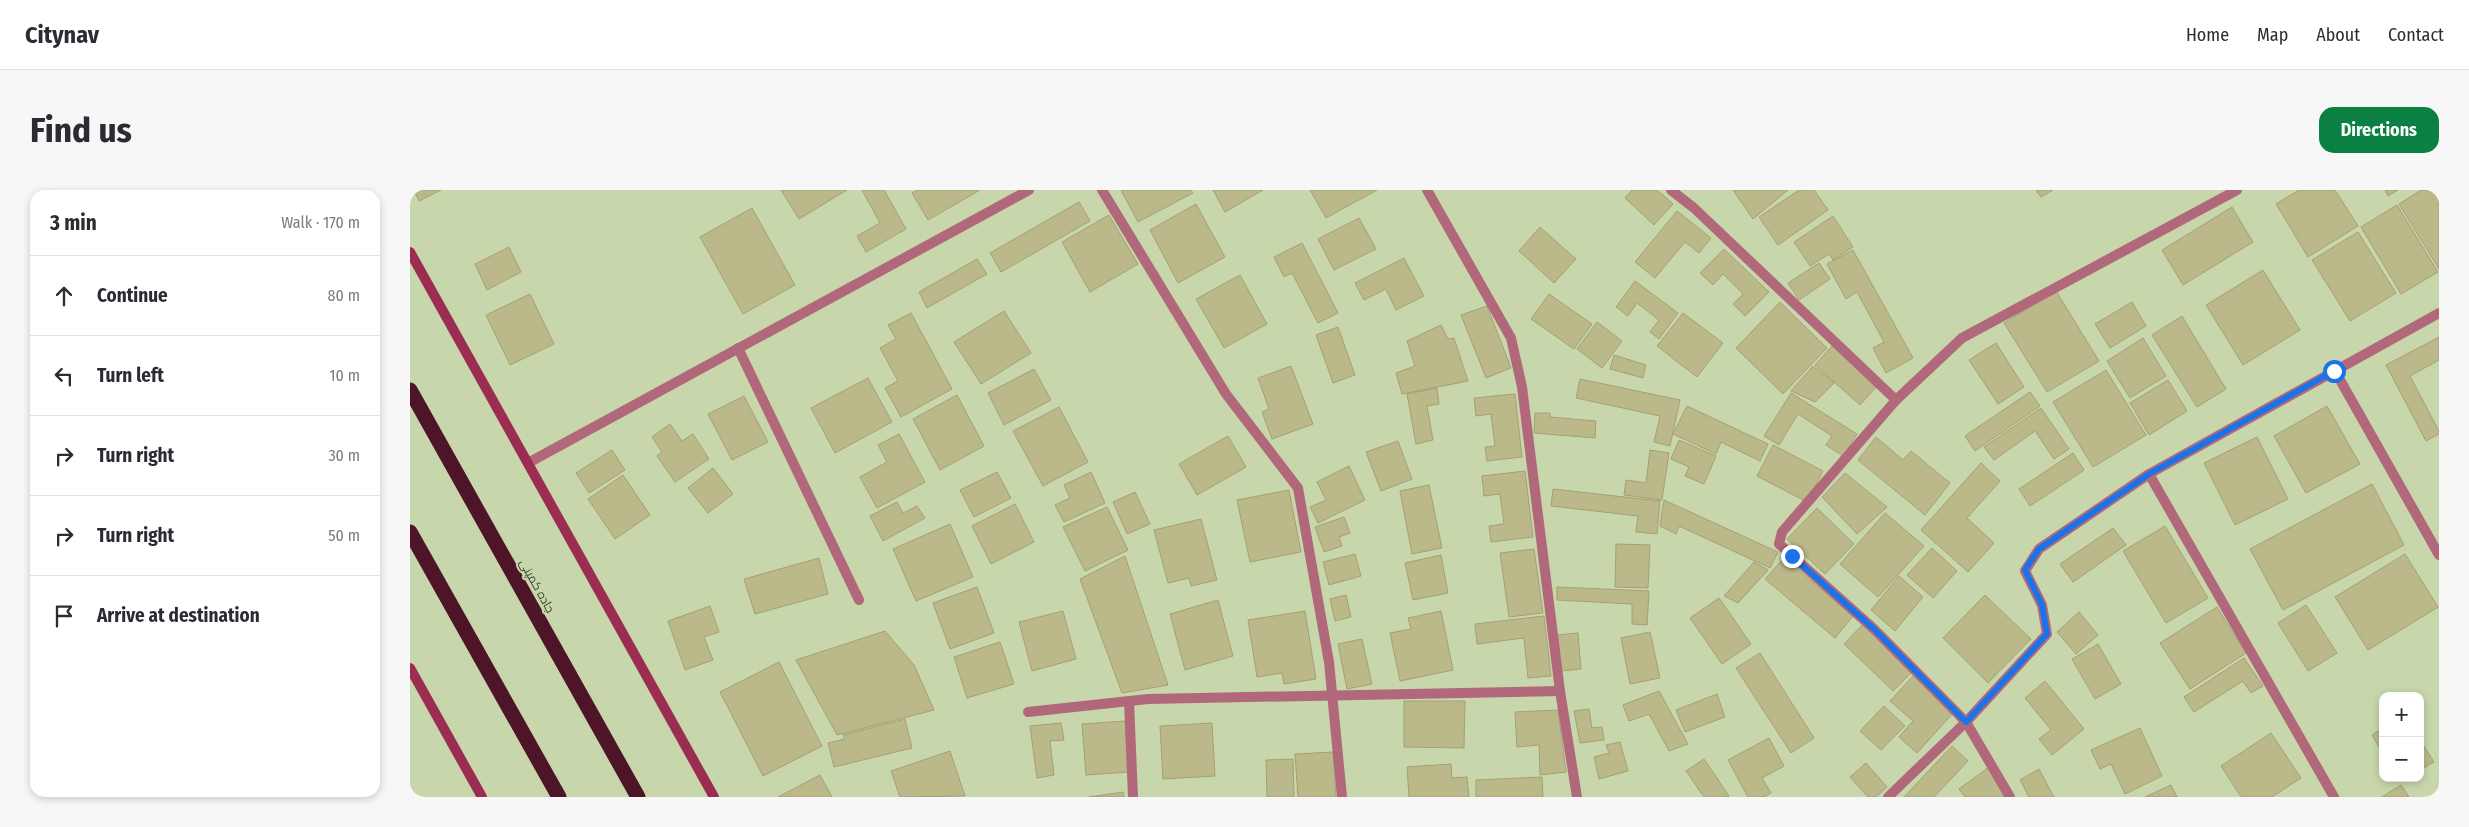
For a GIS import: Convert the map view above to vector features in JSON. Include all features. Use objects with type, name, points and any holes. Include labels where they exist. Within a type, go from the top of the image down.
[{"type":"highway","name":"جاده کمپنی","points":[[410,390],[638,797]]},
{"type":"highway","points":[[410,532],[558,797]]},
{"type":"street","points":[[528,463],[1029,190]]},
{"type":"street","points":[[1102,190],[1226,394],[1298,488],[1329,662],[1342,797]]},
{"type":"street","points":[[1427,190],[1511,338],[1522,387],[1560,691],[1576,797]]},
{"type":"street","points":[[1671,190],[1694,208],[1896,400]]},
{"type":"street","points":[[2010,797],[1966,722],[1874,629],[1779,544],[1782,532],[1896,400],[1962,338],[2237,190]]},
{"type":"street","points":[[410,252],[714,797]]},
{"type":"street","points":[[1888,797],[1966,722],[2047,634],[2042,605],[2025,570],[2039,549],[2149,474],[2439,313]]},
{"type":"street","points":[[738,348],[859,600]]},
{"type":"street","points":[[2334,371],[2439,555]]},
{"type":"street","points":[[2149,474],[2334,797]]},
{"type":"street","points":[[410,668],[482,797]]},
{"type":"street","points":[[1028,712],[1130,700],[1560,691]]},
{"type":"street","points":[[1130,700],[1133,797]]},
{"type":"building","points":[[414,190],[441,190],[419,201]]},
{"type":"building","points":[[781,190],[847,190],[799,219]]},
{"type":"building","points":[[862,190],[884,190],[906,229],[866,252],[857,236],[880,223]]},
{"type":"building","points":[[917,190],[980,190],[928,220],[912,193]]},
{"type":"building","points":[[1121,190],[1191,190],[1193,193],[1138,222]]},
{"type":"building","points":[[1213,190],[1263,190],[1225,212]]},
{"type":"building","points":[[1310,190],[1377,190],[1326,218]]},
{"type":"building","points":[[1632,190],[1657,190],[1673,204],[1654,225],[1625,198]]},
{"type":"building","points":[[1733,190],[1788,190],[1753,219]]},
{"type":"building","points":[[1799,190],[1814,190],[1828,210],[1778,245],[1759,217]]},
{"type":"building","points":[[2036,190],[2053,190],[2041,197]]},
{"type":"building","points":[[2299,190],[2335,190],[2358,226],[2308,257],[2276,204]]},
{"type":"building","points":[[2385,190],[2398,190],[2388,196]]},
{"type":"building","points":[[2421,190],[2439,190],[2439,269],[2399,204]]},
{"type":"building","points":[[1079,202],[1090,221],[1001,272],[990,253]]},
{"type":"building","points":[[1196,204],[1225,257],[1178,283],[1150,230]]},
{"type":"building","points":[[2397,205],[2438,272],[2401,294],[2361,227]]},
{"type":"building","points":[[2232,207],[2253,242],[2183,285],[2162,250]]},
{"type":"building","points":[[752,208],[795,285],[743,314],[700,237]]},
{"type":"building","points":[[1677,211],[1711,238],[1699,253],[1685,242],[1655,278],[1635,262]]},
{"type":"building","points":[[1109,215],[1138,264],[1090,292],[1062,242]]},
{"type":"building","points":[[1833,216],[1853,247],[1833,260],[1829,254],[1810,266],[1794,242]]},
{"type":"building","points":[[1359,218],[1376,249],[1334,270],[1318,239]]},
{"type":"building","points":[[1540,227],[1576,259],[1554,283],[1519,251]]},
{"type":"building","points":[[2358,232],[2396,293],[2350,321],[2312,260]]},
{"type":"building","points":[[1302,243],[1338,313],[1318,323],[1292,273],[1284,277],[1274,257]]},
{"type":"building","points":[[509,247],[521,272],[487,290],[475,264]]},
{"type":"building","points":[[1724,249],[1769,292],[1745,316],[1733,304],[1743,294],[1723,274],[1713,285],[1700,273]]},
{"type":"building","points":[[1853,250],[1913,358],[1886,373],[1873,348],[1884,342],[1857,292],[1846,299],[1827,264]]},
{"type":"building","points":[[1404,258],[1424,296],[1396,310],[1386,289],[1364,300],[1355,283]]},
{"type":"building","points":[[977,259],[987,274],[927,308],[919,292]]},
{"type":"building","points":[[1819,263],[1830,279],[1799,300],[1788,283]]},
{"type":"building","points":[[2263,270],[2300,330],[2243,365],[2206,305]]},
{"type":"building","points":[[1240,275],[1267,324],[1224,348],[1196,299]]},
{"type":"building","points":[[1635,281],[1678,313],[1659,339],[1650,332],[1659,320],[1637,303],[1628,316],[1616,307]]},
{"type":"building","points":[[2056,291],[2099,361],[2047,392],[2004,323]]},
{"type":"building","points":[[530,294],[554,344],[510,365],[486,315]]},
{"type":"building","points":[[1549,294],[1592,324],[1574,349],[1531,319]]},
{"type":"building","points":[[1780,302],[1827,348],[1783,394],[1736,348]]},
{"type":"building","points":[[2132,302],[2146,326],[2110,348],[2095,324]]},
{"type":"building","points":[[1487,306],[1511,368],[1486,378],[1461,315]]},
{"type":"building","points":[[1004,311],[1031,353],[981,384],[954,342]]},
{"type":"building","points":[[911,313],[952,389],[901,417],[885,388],[898,381],[880,348],[896,339],[888,325]]},
{"type":"building","points":[[1683,313],[1723,343],[1697,377],[1657,346]]},
{"type":"building","points":[[2182,316],[2226,389],[2197,407],[2152,335]]},
{"type":"building","points":[[1597,322],[1622,341],[1602,368],[1577,349]]},
{"type":"building","points":[[1441,325],[1448,339],[1454,338],[1468,381],[1402,394],[1396,373],[1415,366],[1407,341]]},
{"type":"building","points":[[1338,327],[1355,375],[1333,383],[1316,335]]},
{"type":"building","points":[[2439,337],[2439,360],[2410,376],[2439,431],[2439,434],[2426,441],[2386,365]]},
{"type":"building","points":[[2143,338],[2166,376],[2130,398],[2107,361]]},
{"type":"building","points":[[1996,343],[2024,387],[1998,404],[1969,360]]},
{"type":"building","points":[[1832,346],[1877,386],[1860,405],[1815,365]]},
{"type":"building","points":[[1614,355],[1646,365],[1643,378],[1610,369]]},
{"type":"building","points":[[1291,366],[1313,424],[1272,439],[1262,412],[1269,409],[1258,378]]},
{"type":"building","points":[[1813,366],[1834,383],[1815,402],[1791,391]]},
{"type":"building","points":[[1034,369],[1051,400],[1004,425],[988,393]]},
{"type":"building","points":[[2106,370],[2146,435],[2093,467],[2053,402]]},
{"type":"building","points":[[868,378],[892,422],[835,453],[811,408]]},
{"type":"building","points":[[1580,379],[1680,400],[1670,446],[1654,442],[1660,416],[1576,398]]},
{"type":"building","points":[[2168,380],[2187,411],[2149,435],[2130,403]]},
{"type":"building","points":[[1437,388],[1439,404],[1427,406],[1433,440],[1416,444],[1407,394]]},
{"type":"building","points":[[2030,392],[2040,406],[1975,451],[1965,436]]},
{"type":"building","points":[[1791,393],[1857,434],[1843,456],[1826,445],[1832,436],[1798,414],[1779,445],[1764,436]]},
{"type":"building","points":[[1515,394],[1522,457],[1487,461],[1485,447],[1495,446],[1491,414],[1476,416],[1474,398]]},
{"type":"building","points":[[957,395],[984,446],[940,470],[913,419]]},
{"type":"building","points":[[744,396],[768,442],[732,460],[708,414]]},
{"type":"building","points":[[1687,406],[1768,444],[1760,461],[1721,442],[1716,454],[1673,434]]},
{"type":"building","points":[[2327,406],[2360,464],[2306,493],[2274,436]]},
{"type":"building","points":[[1059,407],[1088,462],[1043,486],[1013,431]]},
{"type":"building","points":[[2041,408],[2069,449],[2054,459],[2035,431],[1994,460],[1984,447]]},
{"type":"building","points":[[1535,413],[1550,413],[1550,417],[1596,421],[1595,438],[1534,433]]},
{"type":"building","points":[[670,424],[682,441],[693,434],[709,459],[675,482],[657,456],[662,452],[652,437]]},
{"type":"building","points":[[899,434],[925,482],[877,508],[860,477],[887,462],[878,445]]},
{"type":"building","points":[[1228,436],[1246,467],[1197,495],[1179,464]]},
{"type":"building","points":[[1876,437],[1903,460],[1911,451],[1950,483],[1925,515],[1858,460]]},
{"type":"building","points":[[2257,437],[2288,499],[2235,525],[2204,463]]},
{"type":"building","points":[[1679,440],[1716,456],[1704,484],[1685,476],[1689,467],[1671,459]]},
{"type":"building","points":[[1398,441],[1412,479],[1381,491],[1366,452]]},
{"type":"building","points":[[1773,445],[1823,471],[1807,502],[1757,476]]},
{"type":"building","points":[[612,450],[625,470],[589,493],[576,473]]},
{"type":"building","points":[[1650,450],[1669,453],[1662,500],[1624,495],[1626,480],[1646,483]]},
{"type":"building","points":[[2073,453],[2084,470],[2030,506],[2019,489]]},
{"type":"building","points":[[1981,463],[2000,481],[1967,518],[1994,543],[1968,572],[1921,530]]},
{"type":"building","points":[[1349,466],[1365,500],[1318,523],[1310,507],[1326,500],[1317,482]]},
{"type":"building","points":[[713,468],[733,494],[708,513],[688,488]]},
{"type":"building","points":[[1525,471],[1533,537],[1491,542],[1489,526],[1504,524],[1500,494],[1484,496],[1482,476]]},
{"type":"building","points":[[997,472],[1011,498],[974,517],[960,490]]},
{"type":"building","points":[[1091,472],[1105,503],[1064,522],[1055,505],[1070,498],[1064,485]]},
{"type":"building","points":[[1845,473],[1887,507],[1857,534],[1822,497]]},
{"type":"building","points":[[623,475],[650,515],[615,539],[588,499]]},
{"type":"building","points":[[2372,484],[2404,545],[2283,610],[2250,549]]},
{"type":"building","points":[[1429,485],[1442,548],[1412,554],[1400,491]]},
{"type":"building","points":[[1553,489],[1660,501],[1657,534],[1636,532],[1638,516],[1551,506]]},
{"type":"building","points":[[1289,490],[1301,552],[1250,562],[1237,500]]},
{"type":"building","points":[[1135,492],[1150,524],[1127,534],[1113,502]]},
{"type":"building","points":[[1664,500],[1778,552],[1770,568],[1679,526],[1676,534],[1660,526]]},
{"type":"building","points":[[897,502],[903,513],[917,506],[925,518],[883,541],[870,516]]},
{"type":"building","points":[[1015,504],[1034,542],[991,564],[972,526]]},
{"type":"building","points":[[1107,507],[1128,550],[1085,571],[1063,527]]},
{"type":"building","points":[[1817,508],[1854,544],[1825,574],[1787,539]]},
{"type":"building","points":[[1885,513],[1924,546],[1878,597],[1840,564]]},
{"type":"building","points":[[1344,517],[1350,533],[1339,537],[1342,546],[1324,552],[1315,527]]},
{"type":"building","points":[[1201,519],[1217,580],[1191,586],[1189,578],[1168,583],[1154,530]]},
{"type":"building","points":[[950,524],[973,577],[916,601],[893,549]]},
{"type":"building","points":[[2165,526],[2208,598],[2166,623],[2123,551]]},
{"type":"building","points":[[2113,528],[2126,545],[2073,582],[2060,564]]},
{"type":"building","points":[[1616,544],[1650,545],[1648,588],[1615,587]]},
{"type":"building","points":[[1932,548],[1957,571],[1933,598],[1907,575]]},
{"type":"building","points":[[1534,549],[1543,613],[1509,617],[1500,553]]},
{"type":"building","points":[[1355,554],[1361,576],[1329,585],[1323,562]]},
{"type":"building","points":[[2405,554],[2438,607],[2368,650],[2335,597]]},
{"type":"building","points":[[1441,555],[1448,593],[1413,600],[1405,563]]},
{"type":"building","points":[[1125,556],[1168,685],[1122,693],[1080,579]]},
{"type":"building","points":[[819,558],[828,594],[755,614],[744,579]]},
{"type":"building","points":[[1784,558],[1853,616],[1835,638],[1765,579]]},
{"type":"building","points":[[1754,562],[1768,570],[1738,603],[1724,596]]},
{"type":"building","points":[[1899,576],[1923,597],[1895,631],[1871,610]]},
{"type":"building","points":[[977,587],[994,633],[950,649],[933,603]]},
{"type":"building","points":[[1557,587],[1649,591],[1647,625],[1632,624],[1632,604],[1557,600]]},
{"type":"building","points":[[1346,595],[1351,617],[1335,621],[1330,599]]},
{"type":"building","points":[[1985,595],[2031,639],[1988,683],[1943,638]]},
{"type":"building","points":[[1719,598],[1751,644],[1722,664],[1690,618]]},
{"type":"building","points":[[1218,600],[1233,656],[1185,670],[1170,614]]},
{"type":"building","points":[[2306,605],[2337,653],[2308,671],[2278,623]]},
{"type":"building","points":[[710,606],[719,632],[704,637],[713,660],[685,670],[668,621]]},
{"type":"building","points":[[2217,607],[2246,653],[2190,689],[2160,643]]},
{"type":"building","points":[[1063,611],[1076,659],[1032,671],[1019,622]]},
{"type":"building","points":[[1305,611],[1316,679],[1284,684],[1282,673],[1257,677],[1248,620]]},
{"type":"building","points":[[1441,611],[1453,670],[1400,681],[1390,633],[1411,629],[1408,618]]},
{"type":"building","points":[[2079,612],[2098,635],[2076,654],[2057,632]]},
{"type":"building","points":[[1544,616],[1551,676],[1528,678],[1524,638],[1477,644],[1475,624]]},
{"type":"building","points":[[1863,624],[1912,672],[1893,691],[1844,644]]},
{"type":"building","points":[[885,631],[914,665],[934,710],[837,735],[796,660]]},
{"type":"building","points":[[1650,632],[1660,678],[1630,684],[1621,638]]},
{"type":"building","points":[[1578,633],[1581,669],[1561,671],[1557,635]]},
{"type":"building","points":[[1362,639],[1372,684],[1347,689],[1338,644]]},
{"type":"building","points":[[1000,642],[1014,684],[967,698],[954,657]]},
{"type":"building","points":[[2098,644],[2121,684],[2095,699],[2072,659]]},
{"type":"building","points":[[1760,653],[1814,738],[1791,753],[1736,668]]},
{"type":"building","points":[[2244,658],[2263,686],[2251,693],[2243,681],[2194,712],[2184,697]]},
{"type":"building","points":[[779,662],[822,746],[763,776],[720,692]]},
{"type":"building","points":[[1914,675],[1955,711],[1917,753],[1899,737],[1913,721],[1890,701]]},
{"type":"building","points":[[2045,681],[2084,729],[2052,755],[2039,739],[2051,730],[2025,698]]},
{"type":"building","points":[[1659,691],[1688,744],[1669,751],[1649,714],[1629,721],[1623,705]]},
{"type":"building","points":[[1717,694],[1725,717],[1685,732],[1676,710]]},
{"type":"building","points":[[1404,701],[1465,701],[1464,748],[1404,747]]},
{"type":"building","points":[[1884,706],[1905,726],[1881,750],[1860,731]]},
{"type":"building","points":[[1589,709],[1592,728],[1602,727],[1604,740],[1580,743],[1574,711]]},
{"type":"building","points":[[1558,710],[1566,772],[1540,775],[1539,745],[1517,747],[1515,712]]},
{"type":"building","points":[[905,719],[912,748],[834,767],[828,743],[845,739],[843,735]]},
{"type":"building","points":[[1125,721],[1129,772],[1086,775],[1082,724]]},
{"type":"building","points":[[1061,723],[1064,740],[1050,741],[1054,775],[1037,778],[1030,726]]},
{"type":"building","points":[[1212,723],[1215,776],[1163,779],[1160,726]]},
{"type":"building","points":[[2140,728],[2162,776],[2125,794],[2111,764],[2100,769],[2091,750]]},
{"type":"building","points":[[2379,731],[2379,746],[2372,735]]},
{"type":"building","points":[[2271,733],[2301,778],[2272,797],[2241,797],[2221,766]]},
{"type":"building","points":[[1769,738],[1784,766],[1762,778],[1771,793],[1764,797],[1748,797],[1728,760]]},
{"type":"building","points":[[1620,742],[1628,771],[1599,779],[1594,757],[1609,753],[1606,745]]},
{"type":"building","points":[[1952,746],[1968,761],[1934,797],[1904,797]]},
{"type":"building","points":[[2424,746],[2434,762],[2424,768]]},
{"type":"building","points":[[950,751],[965,796],[900,797],[891,771]]},
{"type":"building","points":[[1333,752],[1336,797],[1298,797],[1295,754]]},
{"type":"building","points":[[1293,759],[1294,797],[1267,797],[1266,760]]},
{"type":"building","points":[[1704,759],[1729,796],[1704,797],[1686,771]]},
{"type":"building","points":[[1866,763],[1887,787],[1876,797],[1868,797],[1850,777]]},
{"type":"building","points":[[1451,764],[1452,778],[1467,777],[1469,797],[1409,797],[1407,767]]},
{"type":"building","points":[[1989,767],[2008,797],[1965,797],[1959,789]]},
{"type":"building","points":[[2039,769],[2054,797],[2029,797],[2020,780]]},
{"type":"building","points":[[820,775],[832,797],[778,797]]},
{"type":"building","points":[[1542,777],[1543,797],[1476,797],[1476,780]]},
{"type":"building","points":[[2171,785],[2177,797],[2145,797]]},
{"type":"building","points":[[2401,785],[2409,797],[2382,797]]},
{"type":"building","points":[[1123,792],[1124,797],[1089,797]]},
{"type":"route","points":[[1792,556],[1874,629],[1966,722],[2047,634],[2042,605],[2025,570],[2039,549],[2149,474],[2334,371]]}]
